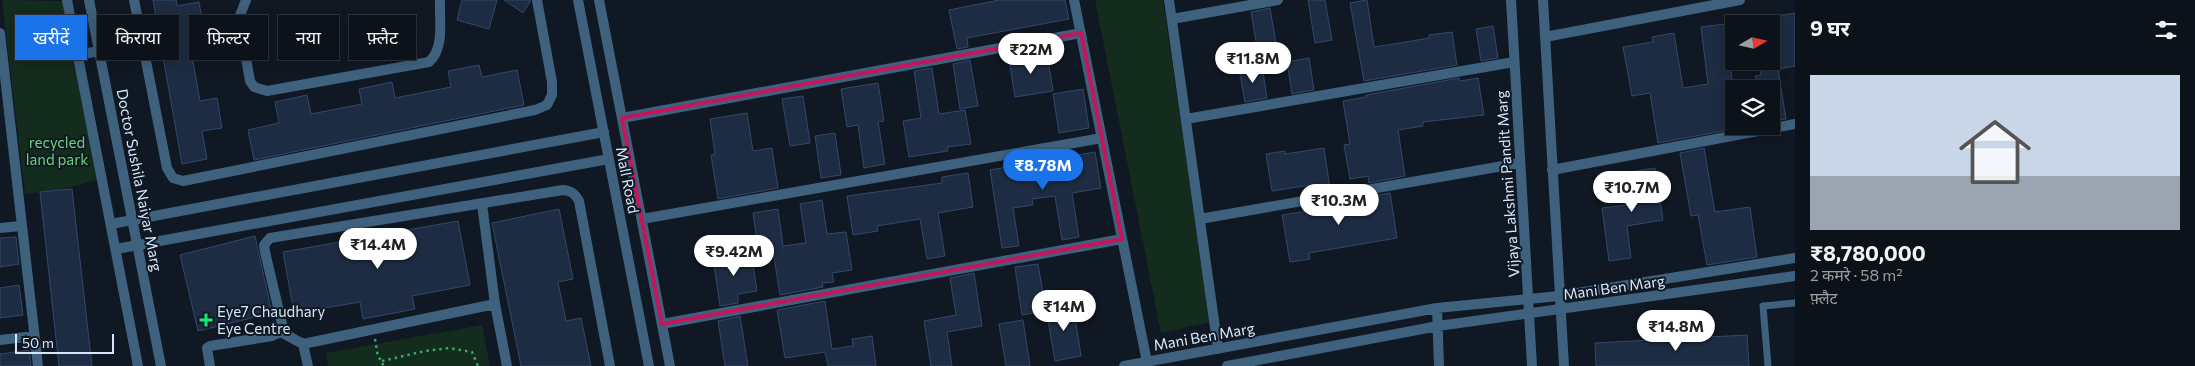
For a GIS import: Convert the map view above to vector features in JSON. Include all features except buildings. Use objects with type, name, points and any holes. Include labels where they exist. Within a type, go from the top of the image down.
[{"type":"street","points":[[67,0],[70,15]]},
{"type":"street","name":"Doctor Sushila Naiyar Marg","points":[[89,0],[97,41]]},
{"type":"street","points":[[134,0],[167,168],[173,178],[183,181],[548,106],[552,95],[552,82],[537,0]]},
{"type":"street","points":[[243,1],[239,18],[250,81],[254,87],[267,91],[429,62],[438,49],[440,0]]},
{"type":"street","name":"Mall Road","points":[[578,0],[649,366]]},
{"type":"street","name":"Mall Road","points":[[600,0],[670,366]]},
{"type":"street","points":[[1074,0],[1147,362]]},
{"type":"street","points":[[1169,0],[1218,349]]},
{"type":"street","points":[[1172,18],[1278,0]]},
{"type":"street","name":"Vijaya Lakshmi Pandit Marg","points":[[1511,0],[1532,366]]},
{"type":"street","points":[[1543,0],[1564,366]]},
{"type":"street","points":[[1545,37],[1740,0]]},
{"type":"street","points":[[622,118],[1081,32]]},
{"type":"street","points":[[0,33],[2,66],[38,366]]},
{"type":"street","points":[[79,60],[138,366]]},
{"type":"street","name":"Doctor Sushila Naiyar Marg","points":[[101,60],[161,366]]},
{"type":"street","points":[[1186,119],[1514,62]]},
{"type":"street","points":[[1552,170],[1795,124]]},
{"type":"street","points":[[111,224],[604,132]]},
{"type":"street","points":[[642,219],[1102,138]]},
{"type":"street","points":[[116,249],[609,158]]},
{"type":"street","points":[[1200,219],[1520,163]]},
{"type":"street","points":[[281,332],[282,324],[265,252],[264,245],[267,240],[570,190],[579,201],[610,366]]},
{"type":"street","points":[[482,204],[495,304],[507,366]]},
{"type":"street","points":[[0,228],[21,226]]},
{"type":"street","points":[[662,324],[1122,238]]},
{"type":"street","name":"Mani Ben Marg","points":[[1124,366],[1437,308],[1559,296],[1795,258]]},
{"type":"street","name":"Mani Ben Marg","points":[[1227,366],[1438,326],[1795,276]]},
{"type":"street","points":[[281,332],[303,344],[495,304]]},
{"type":"street","points":[[1437,308],[1440,366]]},
{"type":"street","points":[[210,366],[207,348],[210,346],[272,336],[281,332]]},
{"type":"street","points":[[0,340],[34,336]]},
{"type":"street","points":[[303,344],[308,366]]},
{"type":"lane","points":[[1768,366],[1762,306],[1795,303]]},
{"type":"path","points":[[373,329],[378,357],[382,361],[383,366]]},
{"type":"path","points":[[382,361],[425,351],[449,348],[472,352],[478,366]]},
{"type":"highlighted area","points":[[1081,33],[1122,239],[662,324],[622,118]]},
{"type":"green space","points":[[1095,0],[1163,0],[1210,322],[1161,333]]},
{"type":"green space","name":"recycled land park","points":[[2,1],[65,1],[66,15],[15,15],[15,60],[73,60],[102,179],[58,190],[25,194]]},
{"type":"green space","points":[[482,325],[490,366],[328,366],[326,353]]},
{"type":"place","name":"Eye7 Chaudhary Eye Centre","points":[[206,320]]}]
